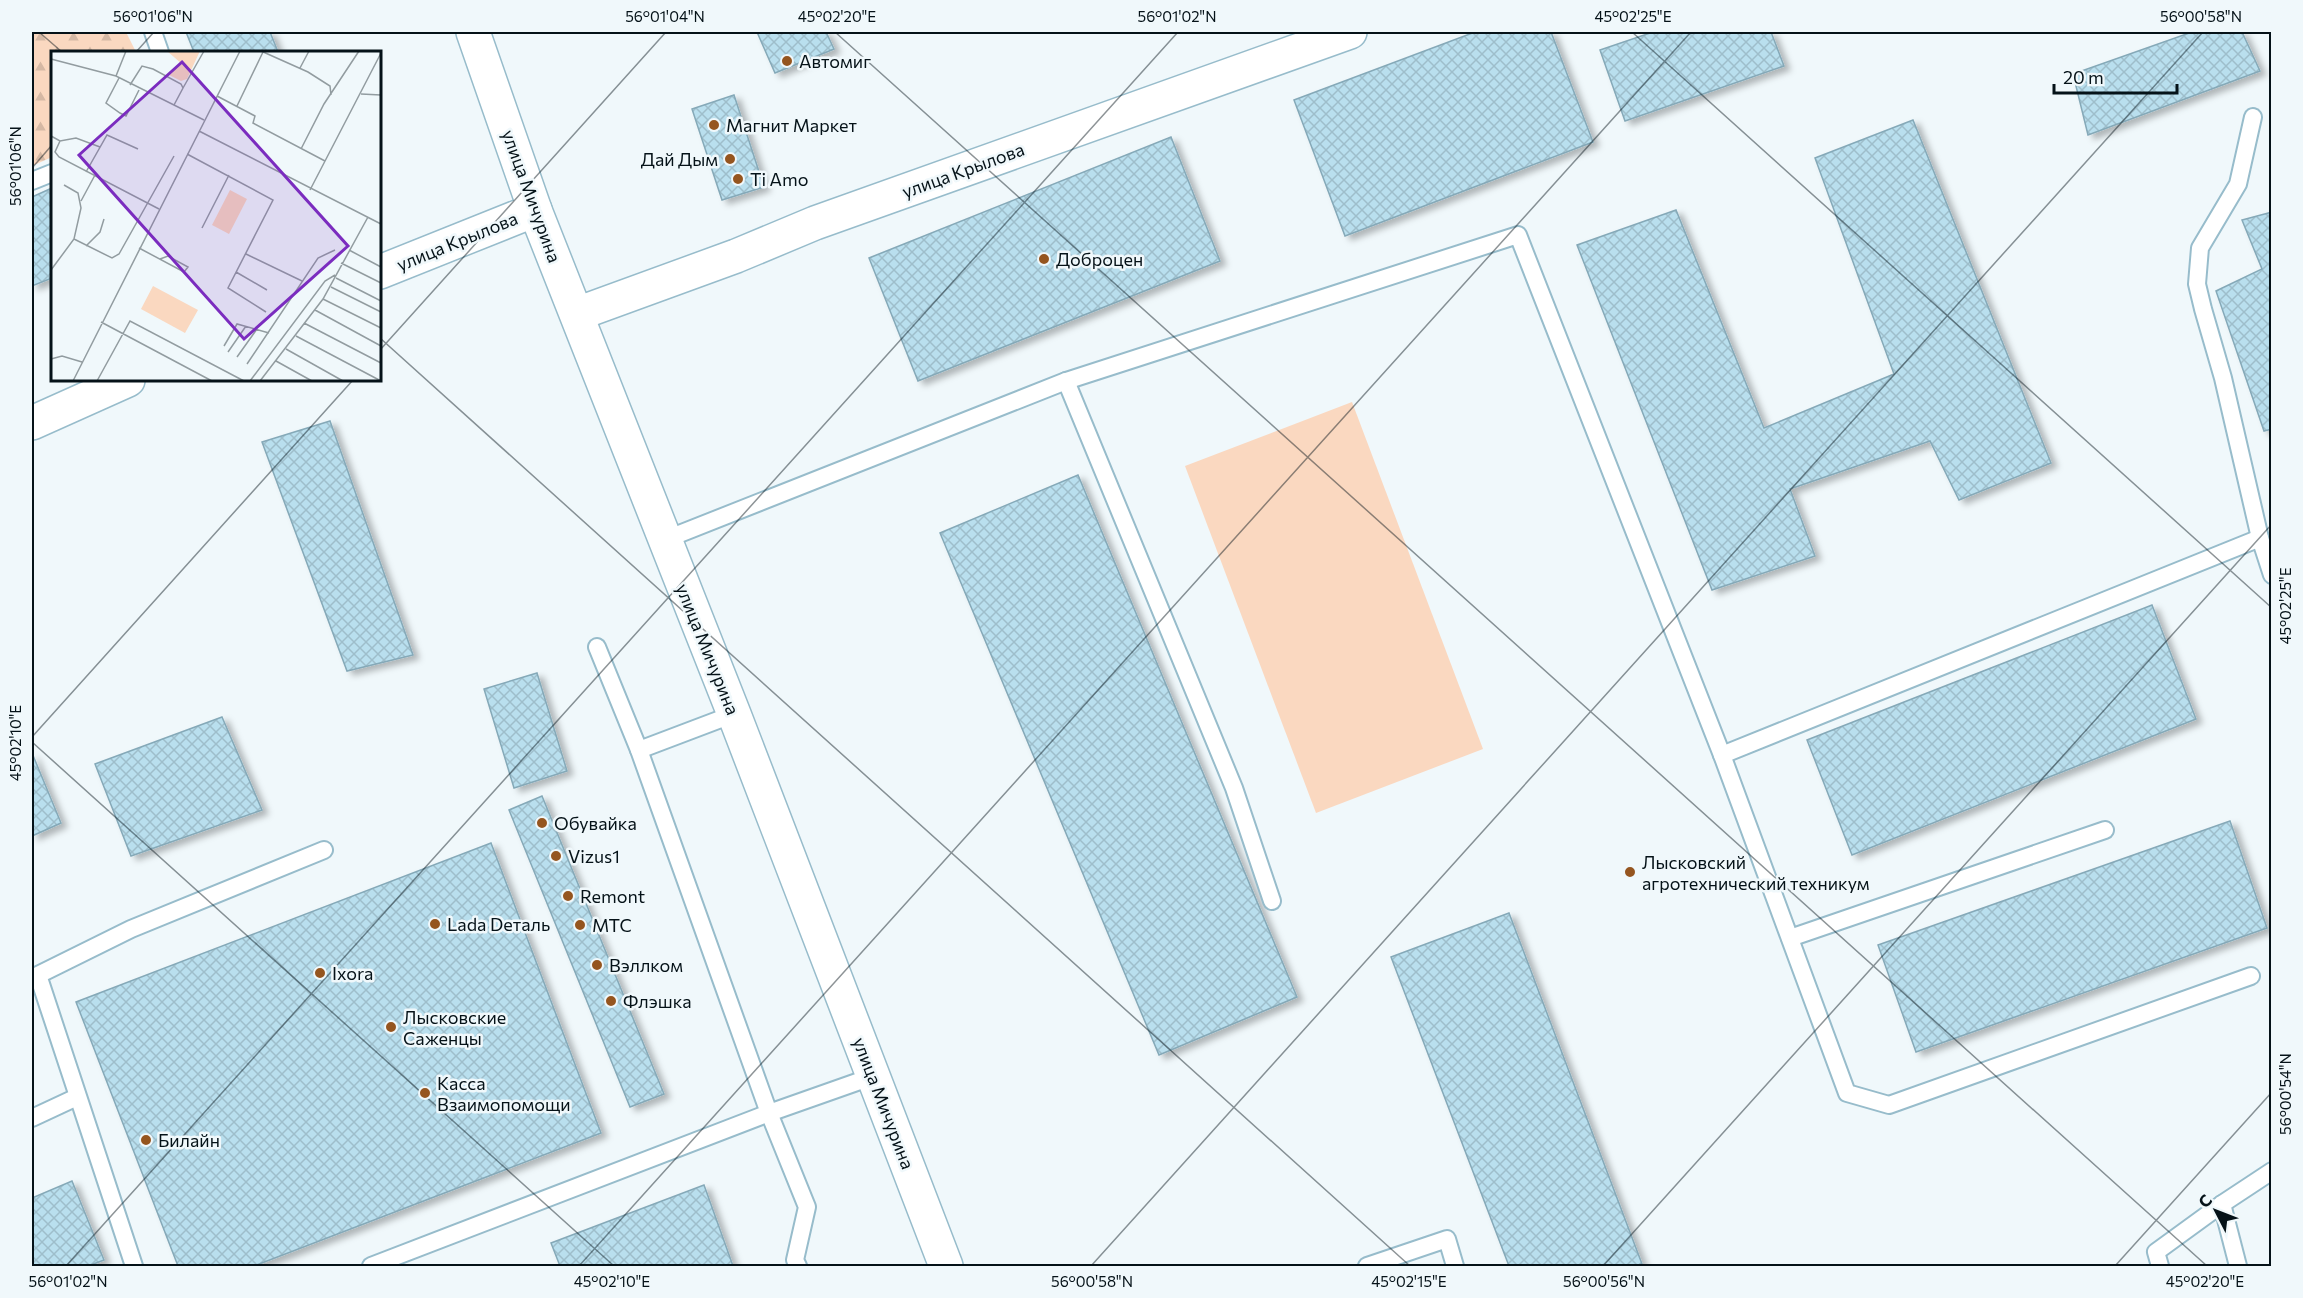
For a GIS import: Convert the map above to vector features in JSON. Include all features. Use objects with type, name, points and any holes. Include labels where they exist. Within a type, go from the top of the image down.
[{"type":"main road","name":"улица Мичурина","points":[[473,32],[535,210],[734,714],[946,1266]]},
{"type":"main road","name":"улица Крылова","points":[[577,314],[736,256],[815,223],[1350,32]]},
{"type":"main road","name":"улица Крылова","points":[[381,272],[535,210]]},
{"type":"main road","points":[[32,423],[126,381]]},
{"type":"lane","points":[[153,32],[160,51]]},
{"type":"lane","points":[[2253,117],[2238,184],[2200,248],[2197,284],[2223,378],[2260,538],[2271,575]]},
{"type":"lane","points":[[32,181],[51,173]]},
{"type":"lane","points":[[664,540],[1066,381],[1518,236],[1722,755],[1847,1093],[1889,1105],[2251,976]]},
{"type":"lane","points":[[1066,381],[1234,788],[1272,901]]},
{"type":"lane","points":[[1722,755],[2260,538]]},
{"type":"lane","points":[[597,647],[639,750],[769,1113],[807,1208],[795,1260],[798,1266]]},
{"type":"lane","points":[[639,750],[734,714]]},
{"type":"lane","points":[[1790,938],[2105,830]]},
{"type":"lane","points":[[134,1266],[39,975],[131,930],[324,850]]},
{"type":"lane","points":[[371,1266],[769,1113],[874,1076]]},
{"type":"lane","points":[[32,1118],[77,1097]]},
{"type":"lane","points":[[2160,1266],[2156,1252],[2271,1171]]},
{"type":"lane","points":[[2222,1204],[2238,1266]]},
{"type":"lane","points":[[1367,1266],[1447,1239],[1455,1266]]},
{"type":"green space","points":[[32,32],[126,32],[136,51],[51,51],[51,157],[32,166]]},
{"type":"green space","points":[[1352,402],[1483,749],[1316,813],[1185,466]]},
{"type":"building","points":[[186,32],[270,32],[278,51],[194,51]]},
{"type":"building","name":"Автомиг","points":[[757,32],[826,32],[834,49],[775,73]]},
{"type":"building","points":[[1475,32],[1551,32],[1593,142],[1345,236],[1294,100]]},
{"type":"building","points":[[1653,32],[1771,32],[1784,66],[1625,121],[1600,50]]},
{"type":"building","points":[[2192,32],[2242,32],[2260,71],[2088,135],[2073,74]]},
{"type":"building","points":[[734,95],[764,187],[722,200],[692,109]]},
{"type":"building","points":[[1913,120],[2051,463],[1959,500],[1930,441],[1790,489],[1815,556],[1712,590],[1577,245],[1676,210],[1764,428],[1894,374],[1815,158]]},
{"type":"building","name":"Доброцен","points":[[1171,137],[1220,261],[918,381],[869,258]]},
{"type":"building","points":[[51,188],[51,278],[32,286],[32,197]]},
{"type":"building","points":[[2272,212],[2272,429],[2264,431],[2216,291],[2262,269],[2242,220]]},
{"type":"building","points":[[330,421],[413,655],[347,671],[262,442]]},
{"type":"building","points":[[1078,475],[1297,997],[1159,1055],[940,533]]},
{"type":"building","points":[[2152,605],[2196,719],[1852,855],[1807,740]]},
{"type":"building","points":[[537,673],[567,771],[514,788],[484,689]]},
{"type":"building","points":[[222,717],[262,810],[131,856],[95,764]]},
{"type":"building","points":[[32,753],[61,823],[32,836]]},
{"type":"building","points":[[542,796],[664,1094],[630,1107],[509,810]]},
{"type":"building","points":[[2230,821],[2267,928],[1916,1052],[1878,945]]},
{"type":"building","points":[[491,843],[601,1133],[254,1266],[178,1266],[76,1002]]},
{"type":"building","points":[[1509,913],[1642,1264],[1634,1266],[1509,1266],[1391,957]]},
{"type":"building","points":[[72,1181],[104,1260],[88,1266],[32,1266],[32,1198]]},
{"type":"building","points":[[704,1185],[733,1266],[560,1266],[551,1243]]},
{"type":"place","name":"Автомиг","points":[[787,61]]},
{"type":"place","name":"Магнит Маркет","points":[[714,125]]},
{"type":"place","name":"Дай Дым","points":[[730,159]]},
{"type":"place","name":"Ti Amo","points":[[738,179]]},
{"type":"place","name":"Доброцен","points":[[1044,259]]},
{"type":"place","name":"Обувайка","points":[[542,823]]},
{"type":"place","name":"Vizus1","points":[[556,856]]},
{"type":"place","name":"Лысковский агротехнический техникум","points":[[1630,872]]},
{"type":"place","name":"Remont","points":[[568,896]]},
{"type":"place","name":"Lada Dеталь","points":[[435,924]]},
{"type":"place","name":"МТС","points":[[580,925]]},
{"type":"place","name":"Вэллком","points":[[597,965]]},
{"type":"place","name":"Ixora","points":[[320,973]]},
{"type":"place","name":"Флэшка","points":[[611,1001]]},
{"type":"place","name":"Лысковские Саженцы","points":[[391,1027]]},
{"type":"place","name":"Касса Взаимопомощи","points":[[425,1093]]},
{"type":"place","name":"Билайн","points":[[146,1140]]}]
